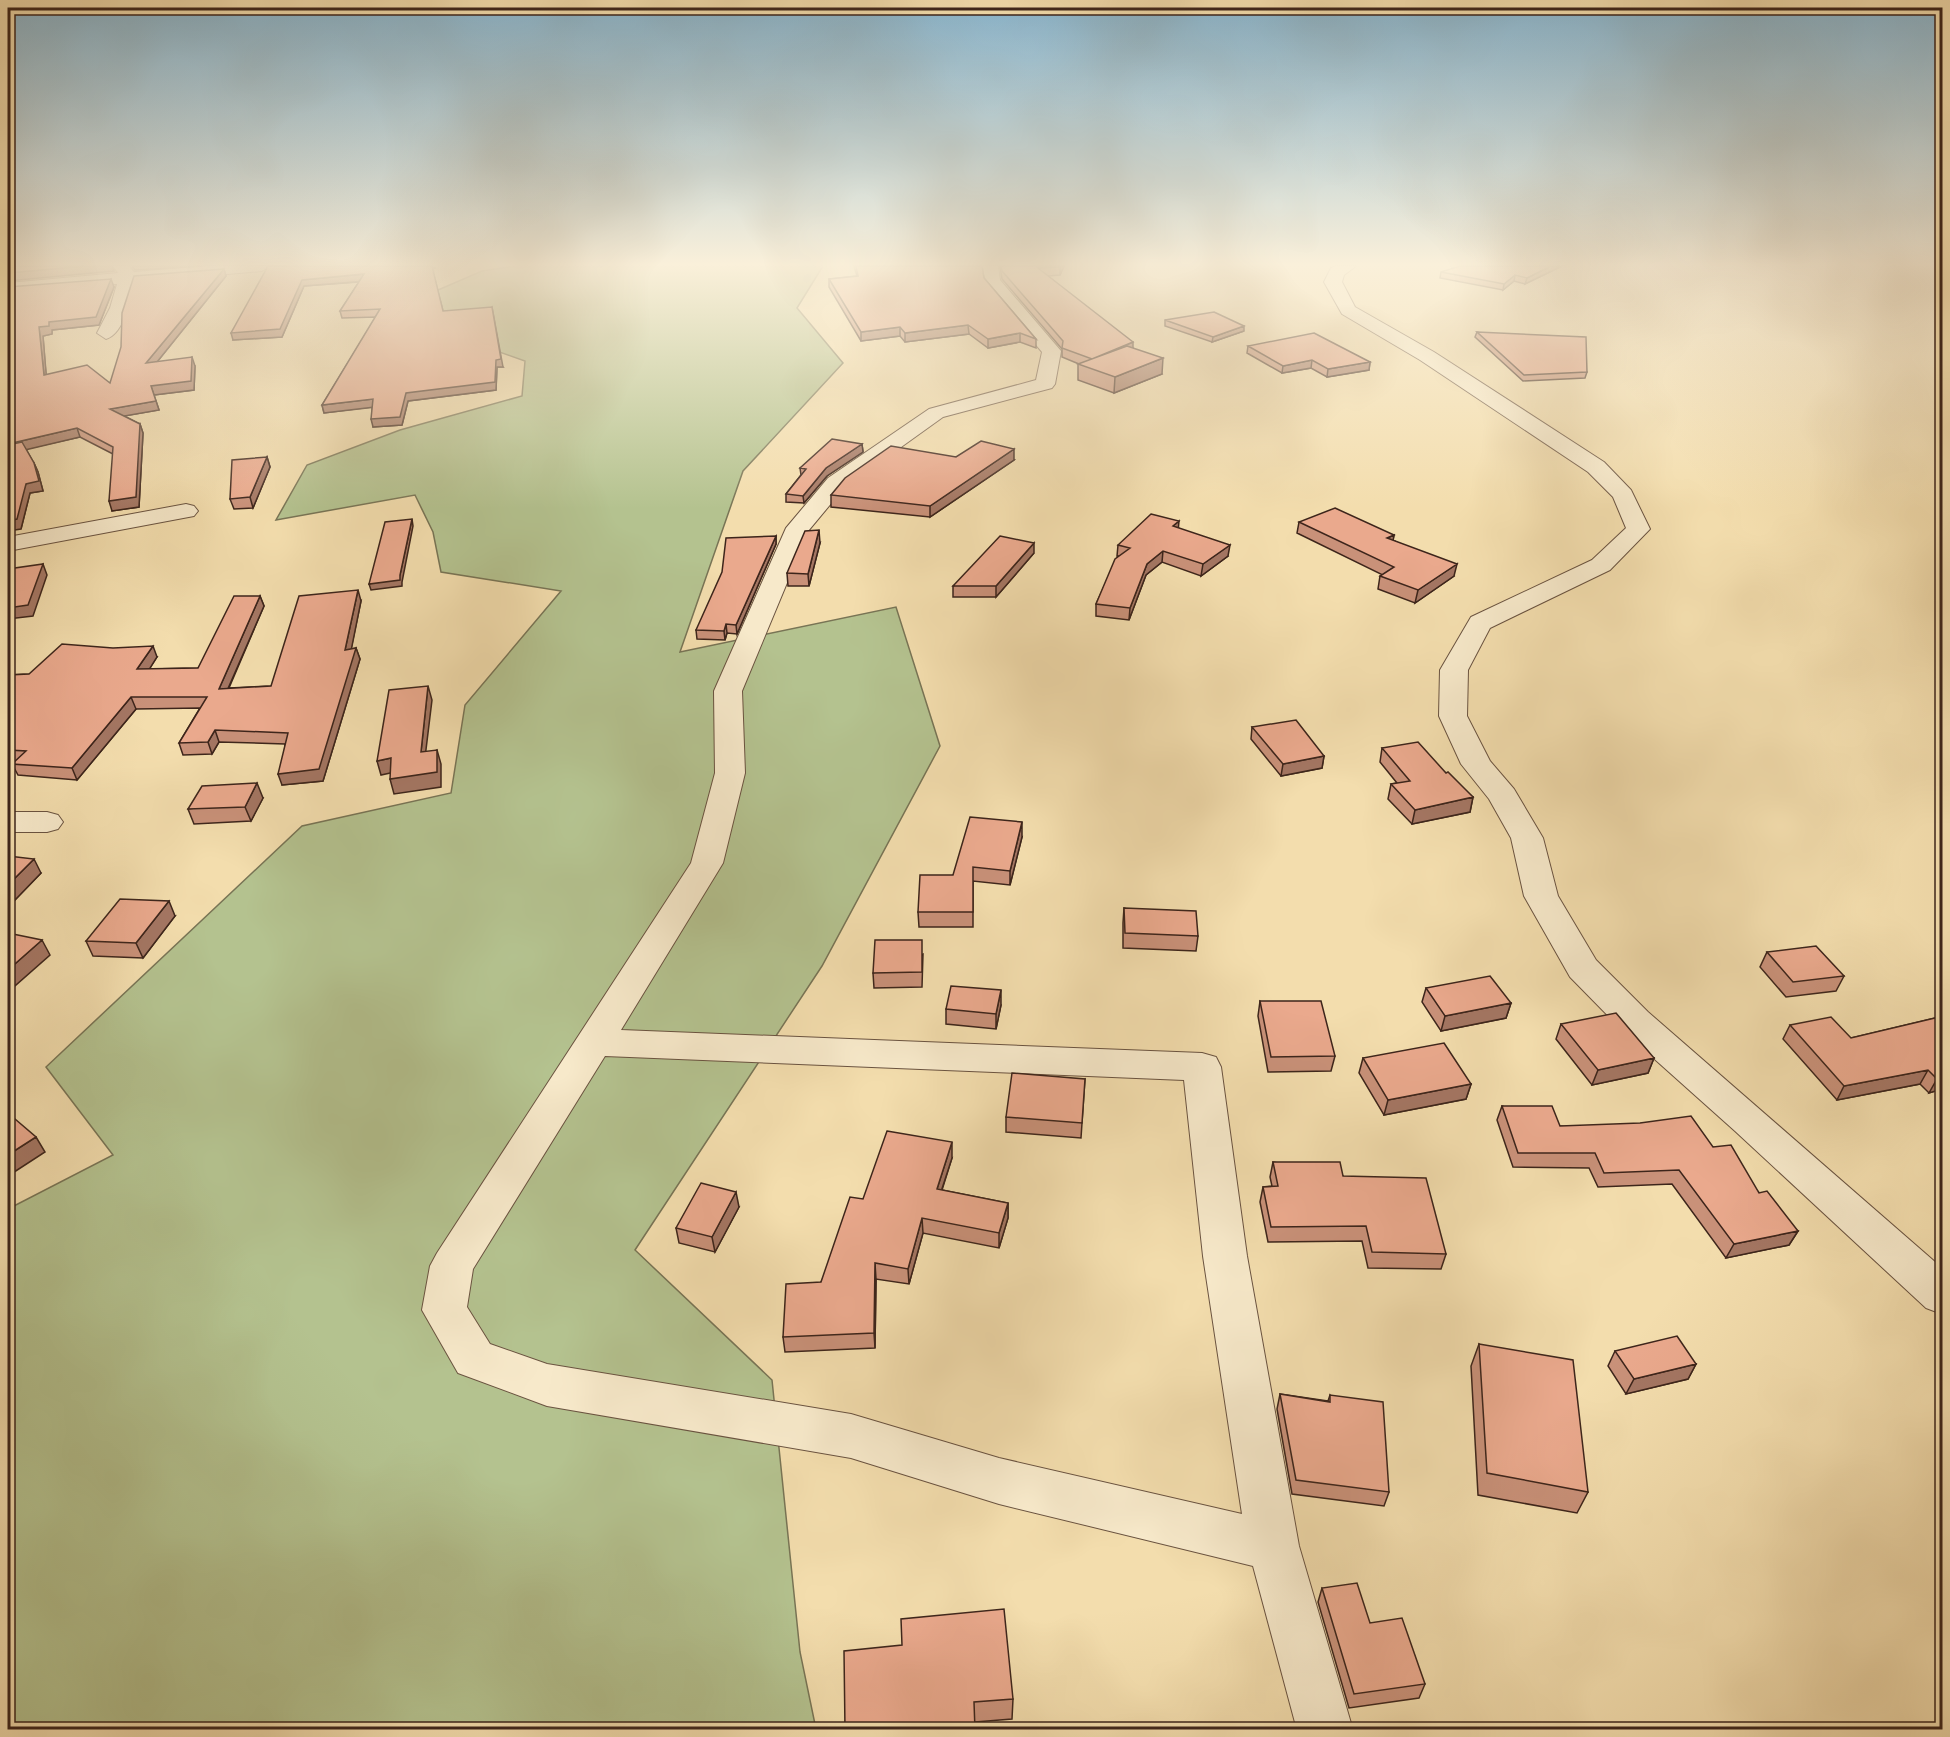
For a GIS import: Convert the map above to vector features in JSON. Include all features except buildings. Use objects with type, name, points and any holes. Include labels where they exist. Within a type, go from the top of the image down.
[{"type":"street","points":[[1049,347],[1052,351],[1045,384],[936,413],[836,483],[798,528],[728,691],[730,773],[707,863],[452,1266],[444,1310],[474,1359],[547,1385],[851,1436],[999,1481],[1273,1546]]},
{"type":"street","points":[[1412,347],[1596,467],[1623,495],[1638,529],[1601,565],[1480,623],[1454,670],[1453,716],[1476,764],[1503,796],[1527,838],[1541,896],[1583,968],[1635,1021],[1758,1128],[1942,1295]]},
{"type":"street","points":[[8,544],[186,511]]},
{"type":"street","points":[[8,822],[47,822]]},
{"type":"street","points":[[593,1042],[1202,1067],[1225,1256],[1273,1546],[1325,1730]]},
{"type":"green space","points":[[486,347],[830,347],[843,363],[743,471],[680,652],[896,607],[940,746],[822,966],[635,1250],[772,1380],[800,1652],[816,1729],[8,1730],[8,1209],[113,1155],[46,1067],[302,826],[451,793],[465,705],[561,591],[441,572],[433,532],[415,495],[276,520],[307,465],[400,430],[522,396],[525,361]]}]
